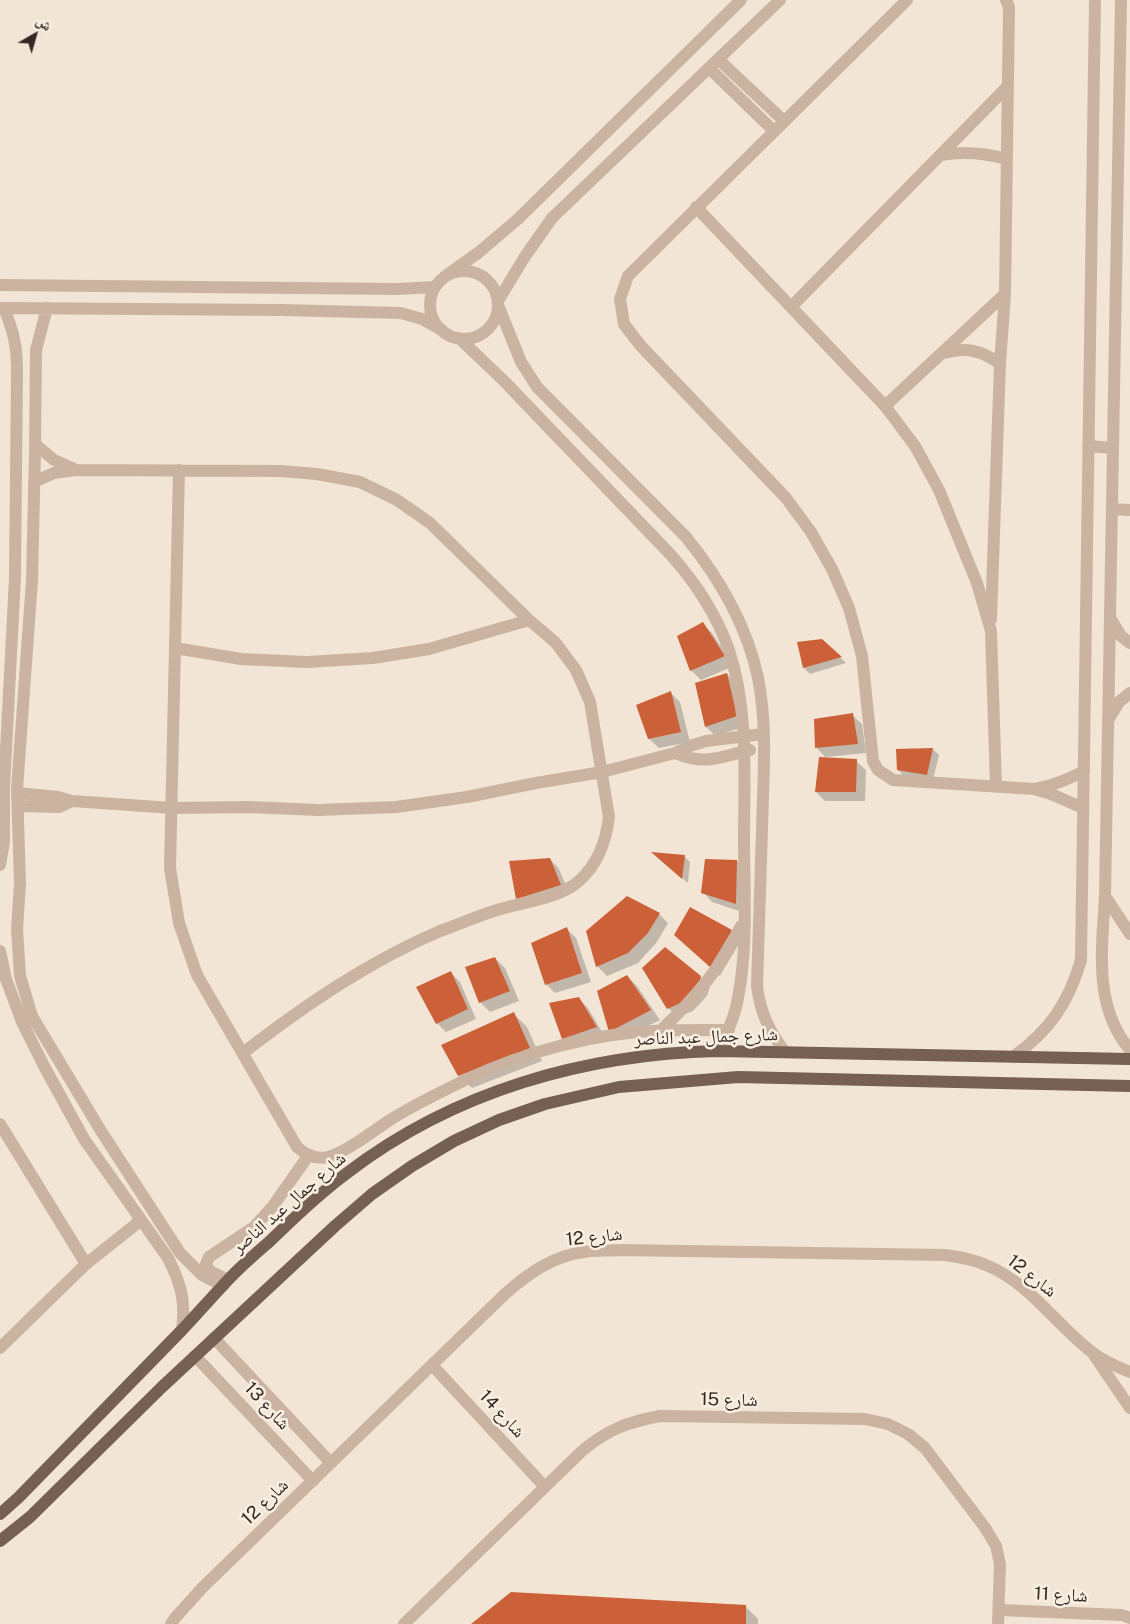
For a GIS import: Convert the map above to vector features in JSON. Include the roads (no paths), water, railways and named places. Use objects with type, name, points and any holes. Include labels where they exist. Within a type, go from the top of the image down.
[{"type":"main road","name":"شارع جمال عبد الناصر","points":[[0,1514],[31,1485],[226,1283],[313,1201],[348,1172],[402,1137],[467,1103],[553,1072],[588,1064],[659,1054],[718,1051],[1130,1059]]},
{"type":"main road","points":[[0,1540],[30,1517],[214,1338],[372,1194],[412,1166],[454,1141],[499,1120],[545,1104],[620,1087],[738,1078],[1130,1086]]},
{"type":"street","points":[[442,330],[434,321],[431,310],[431,298],[436,287],[447,275],[478,253],[518,219],[741,0]]},
{"type":"street","points":[[0,865],[4,842],[15,578],[17,369],[17,349],[13,330],[2,308],[291,310],[401,313],[422,319],[450,336],[469,338],[478,336],[493,323],[497,314],[498,303],[524,258],[552,218],[780,0]]},
{"type":"street","points":[[907,0],[628,276],[620,300],[624,324],[640,344],[786,498],[812,532],[832,569],[849,608],[862,656],[873,762],[878,770],[884,776],[893,780],[1034,789],[1067,800],[1083,808]]},
{"type":"street","points":[[996,786],[991,631],[1000,364],[1005,294],[1009,6],[1006,0]]},
{"type":"street","points":[[1013,1057],[1032,1043],[1050,1025],[1074,983],[1081,960],[1095,0]]},
{"type":"street","points":[[1121,0],[1102,982],[1106,1003],[1113,1023],[1130,1050]]},
{"type":"street","points":[[718,59],[784,121]]},
{"type":"street","points":[[709,68],[774,131]]},
{"type":"street","points":[[792,306],[1007,87]]},
{"type":"street","points":[[941,155],[967,152],[1007,159]]},
{"type":"street","points":[[696,207],[885,406],[915,446],[939,490],[977,583],[991,631]]},
{"type":"street","points":[[447,275],[460,271],[473,272],[485,278],[494,288],[521,362],[538,387],[686,537],[706,561],[736,614],[748,642],[758,678],[764,748],[757,986],[762,1012],[774,1037],[785,1052]]},
{"type":"street","points":[[0,285],[397,289],[436,287]]},
{"type":"street","points":[[885,406],[1005,294]]},
{"type":"street","points":[[47,308],[36,350],[35,370],[32,580],[18,805],[20,884],[17,930],[20,976],[32,1016],[102,1131],[180,1253],[202,1275],[226,1283]]},
{"type":"street","points":[[459,338],[504,381],[689,575],[719,624],[729,651],[737,684],[744,737],[745,917],[738,999],[729,1030],[718,1051]]},
{"type":"street","points":[[941,354],[953,350],[966,349],[978,351],[990,356],[1000,364]]},
{"type":"street","points":[[17,369],[35,370]]},
{"type":"street","points":[[35,444],[54,460],[76,470]]},
{"type":"street","points":[[1088,446],[1113,448]]},
{"type":"street","points":[[34,482],[54,473],[76,470],[281,471],[317,474],[360,482],[397,500],[430,522],[529,620],[555,642],[576,670],[590,702],[609,818],[607,836],[601,853],[591,869],[578,882],[563,892],[495,910],[441,931],[388,956],[337,985],[297,1011],[243,1053]]},
{"type":"street","points":[[179,470],[170,868],[179,923],[197,975],[293,1142],[302,1152],[308,1156],[322,1158],[336,1154],[424,1101],[490,1068],[579,1041],[661,1030],[729,1030]]},
{"type":"street","points":[[1112,510],[1130,510]]},
{"type":"street","points":[[1110,618],[1121,636],[1130,643]]},
{"type":"street","points":[[175,648],[241,659],[298,662],[374,658],[429,649],[529,620]]},
{"type":"street","points":[[1108,721],[1119,702],[1130,693]]},
{"type":"street","points":[[4,814],[18,805],[59,807],[72,801],[172,808],[249,807],[318,810],[386,807],[467,797],[602,772],[675,753],[718,738],[763,734]]},
{"type":"street","points":[[675,753],[688,759],[701,760],[720,758],[764,748]]},
{"type":"street","points":[[1034,789],[1068,780],[1084,771]]},
{"type":"street","points":[[1105,896],[1130,934]]},
{"type":"street","points":[[661,1030],[684,1008],[725,958],[745,917]]},
{"type":"street","points":[[0,951],[6,979],[22,1022],[44,1066],[84,1139],[168,1258],[183,1295],[182,1330]]},
{"type":"street","points":[[1081,960],[1102,960]]},
{"type":"street","points":[[741,967],[758,967]]},
{"type":"street","points":[[0,1124],[86,1264]]},
{"type":"street","points":[[84,1139],[102,1131]]},
{"type":"street","points":[[226,1283],[210,1271],[206,1264],[208,1257],[254,1227],[273,1206],[308,1156]]},
{"type":"street","points":[[0,1348],[86,1264],[140,1218]]},
{"type":"street","name":"شارع 12","points":[[171,1624],[202,1588],[506,1293],[527,1275],[564,1256],[584,1252],[619,1250],[945,1255],[965,1258],[986,1264],[1022,1287],[1092,1352],[1110,1364],[1130,1372]]},
{"type":"street","points":[[168,1258],[180,1253]]},
{"type":"street","name":"شارع 13","points":[[214,1338],[331,1463]]},
{"type":"street","points":[[1092,1352],[1130,1408]]},
{"type":"street","name":"شارع 13","points":[[196,1356],[312,1481]]},
{"type":"street","name":"شارع 14","points":[[432,1365],[545,1487]]},
{"type":"street","name":"شارع 15","points":[[404,1624],[582,1451],[618,1427],[638,1420],[660,1416],[865,1420],[888,1424],[908,1434],[925,1448],[986,1529],[996,1546],[1000,1564],[998,1624]]},
{"type":"street","name":"شارع 11","points":[[999,1610],[1127,1614]]}]
